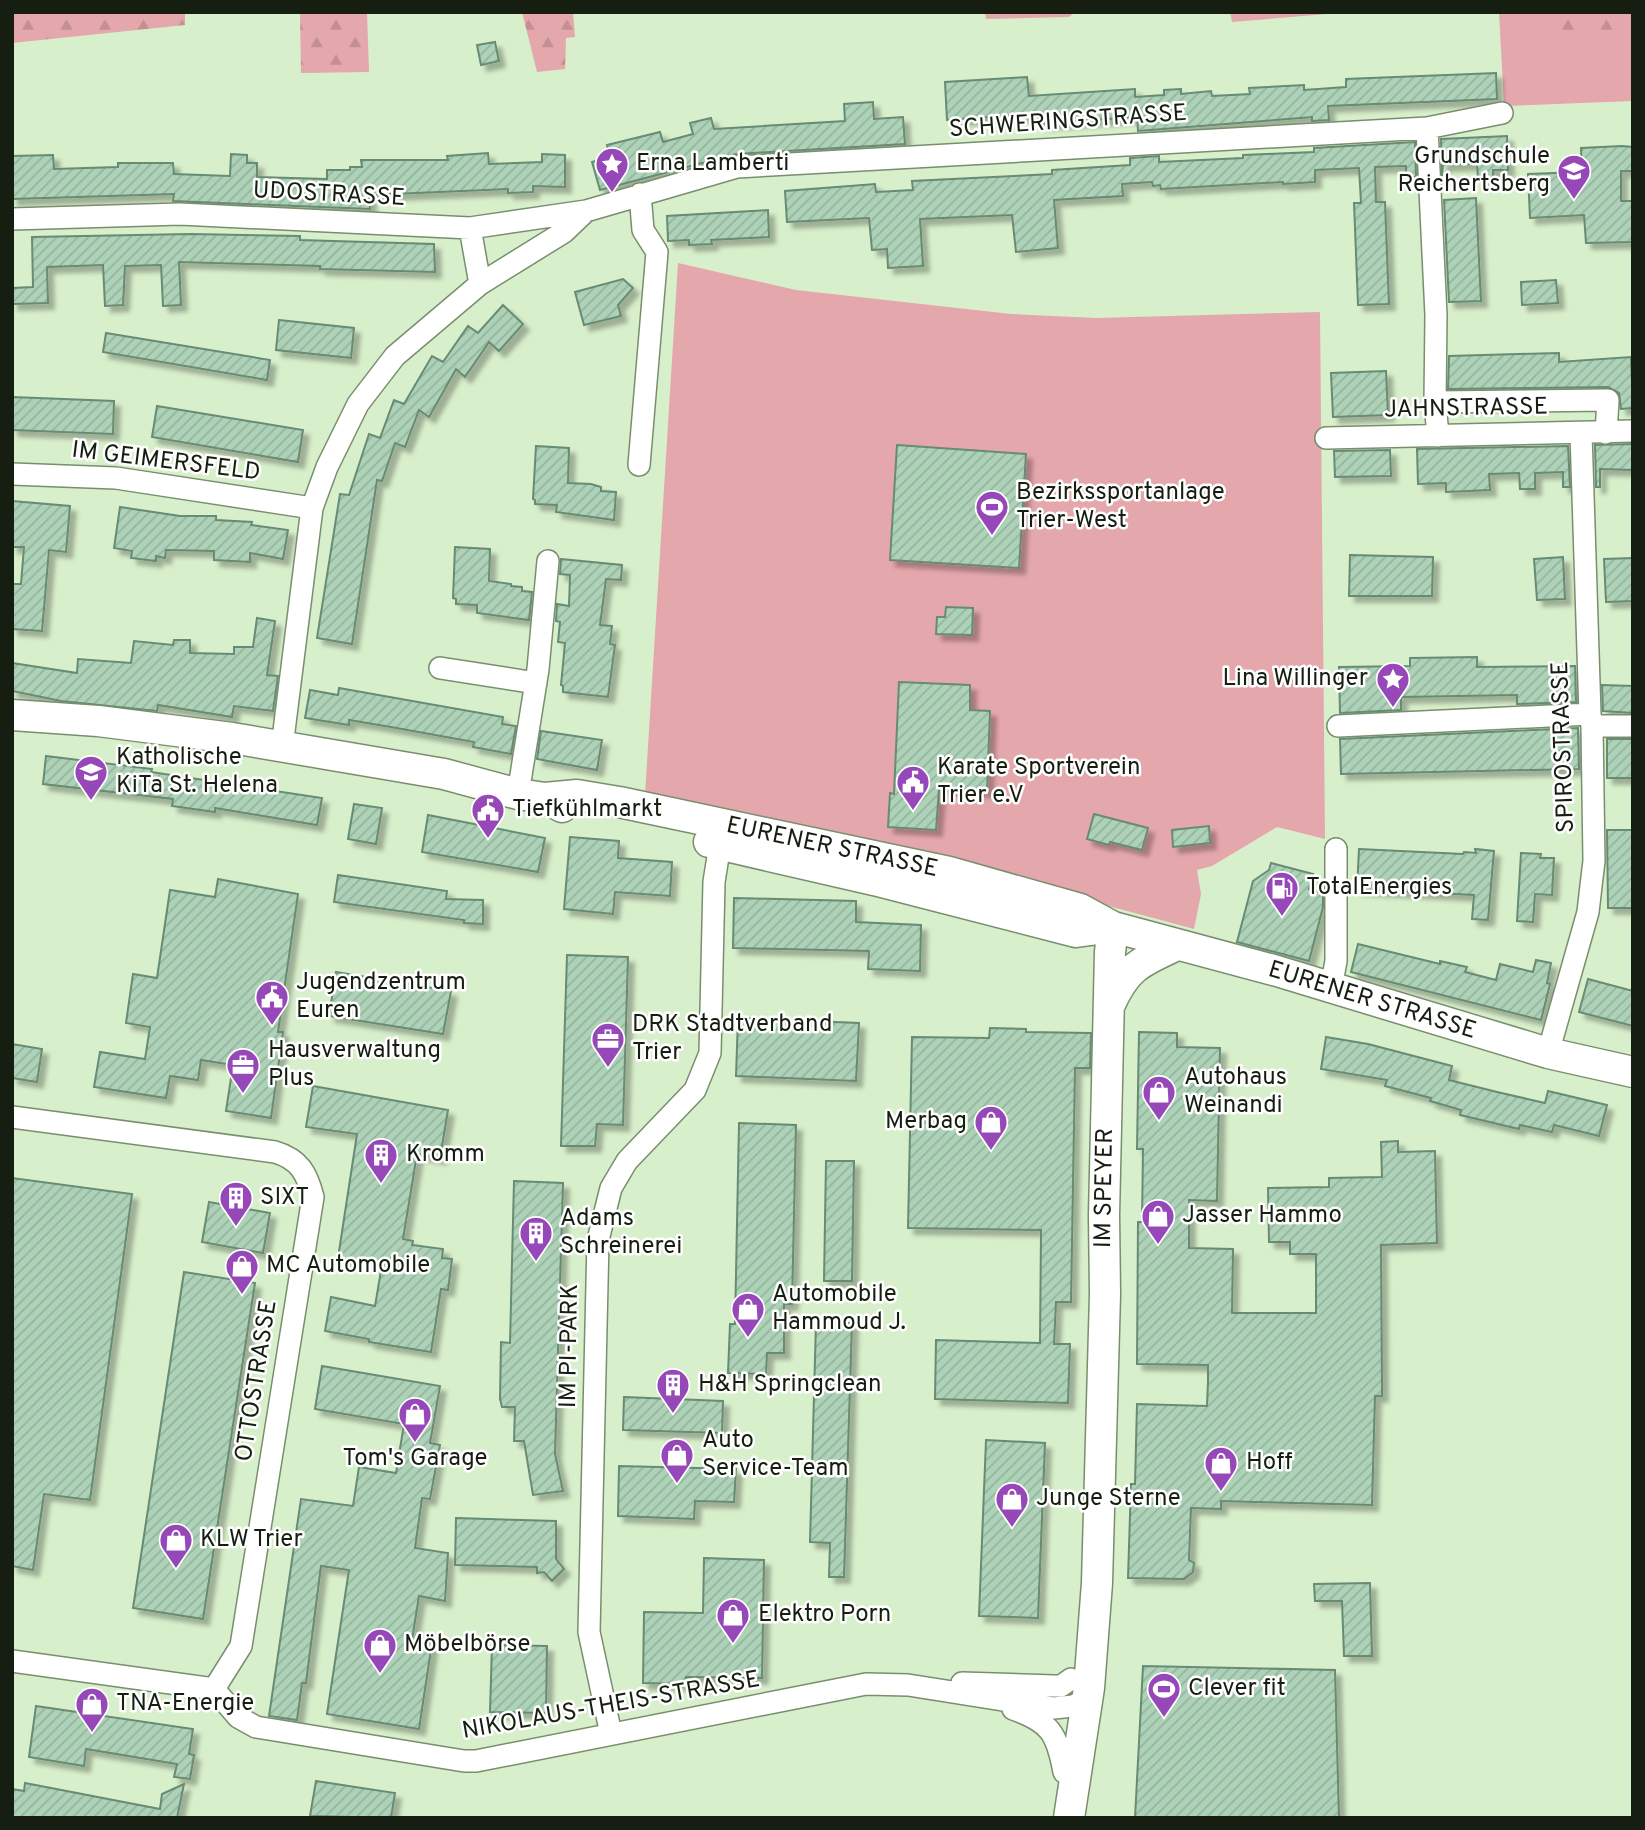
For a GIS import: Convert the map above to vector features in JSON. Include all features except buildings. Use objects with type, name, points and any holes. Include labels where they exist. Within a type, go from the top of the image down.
[{"type":"street","name":"SCHWERINGSTRASSE","points":[[640,194],[737,167],[1427,128],[1502,113]]},
{"type":"street","points":[[1427,128],[1436,315],[1435,402],[1438,436]]},
{"type":"street","points":[[639,465],[665,251],[643,230],[640,194]]},
{"type":"street","name":"UDOSTRASSE","points":[[12,219],[180,214],[470,228],[586,211],[640,194]]},
{"type":"street","points":[[282,747],[312,508],[327,467],[358,404],[395,356],[480,284],[564,232],[586,211]]},
{"type":"street","points":[[470,228],[480,284]]},
{"type":"street","name":"JAHNSTRASSE","points":[[1435,402],[1608,400],[1606,433]]},
{"type":"street","name":"JAHNSTRASSE","points":[[1326,438],[1633,431]]},
{"type":"street","name":"SPIROSTRASSE","points":[[1548,1053],[1588,912],[1594,861],[1581,433]]},
{"type":"street","name":"IM GEIMERSFELD","points":[[12,474],[117,478],[312,508]]},
{"type":"street","points":[[531,796],[536,683],[548,561]]},
{"type":"street","points":[[440,668],[536,683]]},
{"type":"street","name":"EURENER STRASSE","points":[[12,715],[98,721],[232,738],[444,774],[531,796],[577,795],[882,882],[1076,932],[1113,926],[1548,1053],[1633,1072]]},
{"type":"street","points":[[1338,726],[1591,720],[1633,726]]},
{"type":"street","name":"IM PI-PARK","points":[[611,1734],[589,1632],[598,1240],[604,1207],[616,1178],[627,1161],[695,1090],[710,1053],[714,882],[721,835]]},
{"type":"street","points":[[1331,988],[1336,961],[1336,849]]},
{"type":"street","name":"IM SPEYER","points":[[1054,1818],[1064,1772],[1074,1698],[1089,1688],[1096,1597],[1113,926]]},
{"type":"street","points":[[1109,1008],[1130,971],[1143,961],[1177,945]]},
{"type":"street","name":"OTTOSTRASSE","points":[[12,1117],[275,1152],[286,1155],[299,1164],[308,1178],[313,1197],[241,1646],[214,1689]]},
{"type":"street","points":[[12,1661],[214,1689]]},
{"type":"street","name":"NIKOLAUS-THEIS-STRASSE","points":[[214,1689],[238,1717],[256,1727],[464,1761],[476,1761],[866,1684],[978,1683],[1074,1698]]},
{"type":"street","name":"NIKOLAUS-THEIS-STRASSE","points":[[908,1685],[973,1694],[999,1701],[1033,1717],[1046,1726],[1059,1744],[1064,1772]]},
{"type":"street","name":"IM SPEYER","points":[[1069,1818],[1078,1767],[1074,1698]]},
{"type":"street","name":"NIKOLAUS-THEIS-STRASSE","points":[[999,1701],[1011,1700],[1054,1708],[1074,1698]]},
{"type":"green space","points":[[12,12],[185,12],[185,25],[12,43]]},
{"type":"green space","points":[[300,12],[367,12],[369,72],[301,73]]},
{"type":"green space","points":[[522,12],[573,12],[575,37],[566,38],[565,69],[537,72]]},
{"type":"green space","points":[[985,12],[1075,12],[1069,17],[986,19]]},
{"type":"green space","points":[[1230,12],[1351,12],[1232,22]]},
{"type":"green space","points":[[1499,12],[1557,12],[1558,33],[1633,33],[1633,101],[1504,106]]},
{"type":"green space","points":[[1557,12],[1633,12],[1633,33],[1557,33]]},
{"type":"green space","name":"Bezirkssportanlage Trier-West","points":[[678,263],[796,290],[1011,314],[1096,318],[1320,312],[1325,839],[1277,827],[1212,866],[1197,870],[1201,894],[1194,929],[888,844],[645,795]]},
{"type":"place","name":"Erna Lamberti","points":[[612,194]]},
{"type":"place","name":"Grundschule Reichertsberg","points":[[1574,201]]},
{"type":"place","name":"Bezirkssportanlage Trier-West","points":[[992,537]]},
{"type":"place","name":"Lina Willinger","points":[[1393,709]]},
{"type":"place","name":"Katholische KiTa St. Helena","points":[[91,802]]},
{"type":"place","name":"Karate Sportverein Trier e.V","points":[[913,812]]},
{"type":"place","name":"Tiefkühlmarkt","points":[[488,840]]},
{"type":"place","name":"TotalEnergies","points":[[1282,918]]},
{"type":"place","name":"Jugendzentrum Euren","points":[[272,1027]]},
{"type":"place","name":"DRK Stadtverband Trier","points":[[608,1069]]},
{"type":"place","name":"Hausverwaltung Plus","points":[[243,1095]]},
{"type":"place","name":"Autohaus Weinandi","points":[[1159,1122]]},
{"type":"place","name":"Merbag","points":[[991,1152]]},
{"type":"place","name":"Kromm","points":[[381,1185]]},
{"type":"place","name":"SIXT","points":[[236,1228]]},
{"type":"place","name":"Jasser Hammo","points":[[1158,1246]]},
{"type":"place","name":"Adams Schreinerei","points":[[536,1263]]},
{"type":"place","name":"MC Automobile","points":[[242,1296]]},
{"type":"place","name":"Automobile Hammoud J.","points":[[748,1339]]},
{"type":"place","name":"H&H Springclean","points":[[673,1415]]},
{"type":"place","name":"Tom's Garage","points":[[415,1444]]},
{"type":"place","name":"Auto Service-Team","points":[[677,1485]]},
{"type":"place","name":"Hoff","points":[[1221,1493]]},
{"type":"place","name":"Junge Sterne","points":[[1012,1529]]},
{"type":"place","name":"KLW Trier","points":[[176,1570]]},
{"type":"place","name":"Elektro Porn","points":[[733,1645]]},
{"type":"place","name":"Möbelbörse","points":[[380,1675]]},
{"type":"place","name":"Clever fit","points":[[1164,1719]]},
{"type":"place","name":"TNA-Energie","points":[[92,1734]]}]
